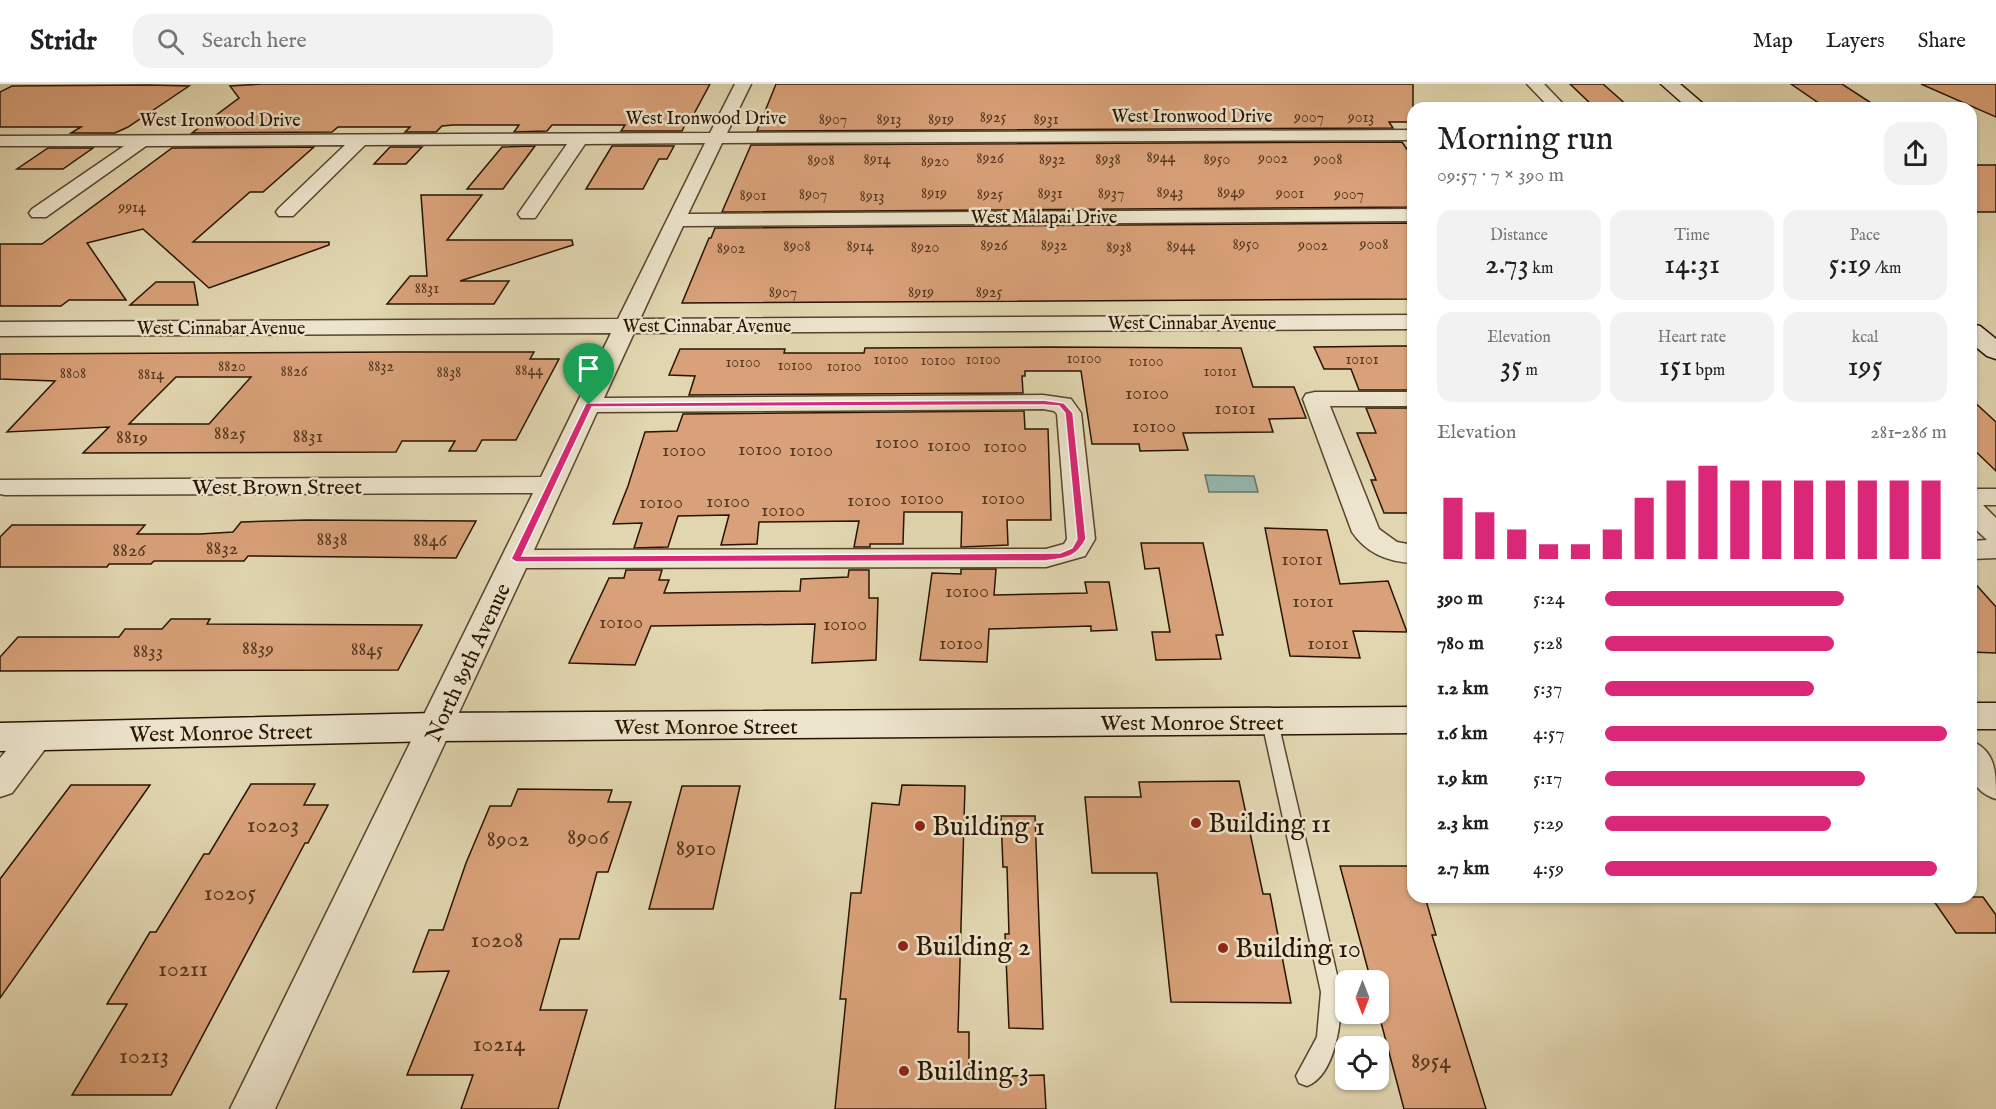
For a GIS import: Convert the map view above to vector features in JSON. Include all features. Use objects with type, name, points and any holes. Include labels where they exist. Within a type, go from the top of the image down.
[{"type":"street","name":"North 89th Avenue","points":[[252,1109],[743,84]]},
{"type":"street","points":[[1535,84],[1553,102]]},
{"type":"street","points":[[1670,84],[1692,102]]},
{"type":"street","name":"West Ironwood Drive","points":[[0,141],[1407,135]]},
{"type":"street","points":[[528,214],[580,138]]},
{"type":"street","points":[[286,212],[361,139]]},
{"type":"street","points":[[39,213],[143,140]]},
{"type":"street","name":"West Malapai Drive","points":[[676,220],[1407,215]]},
{"type":"street","name":"West Cinnabar Avenue","points":[[0,329],[1407,321]]},
{"type":"street","points":[[1977,336],[1996,351]]},
{"type":"street","points":[[1407,399],[1315,399],[1366,532],[1380,547],[1407,554]]},
{"type":"street","points":[[516,559],[1046,558],[1062,556],[1075,550],[1081,539],[1069,413],[1062,404],[1032,402],[589,405]]},
{"type":"street","name":"West Brown Street","points":[[5,487],[550,485]]},
{"type":"street","points":[[1977,497],[1996,497]]},
{"type":"street","points":[[1977,515],[1996,534]]},
{"type":"street","points":[[1977,550],[1996,549]]},
{"type":"street","points":[[1977,717],[1996,716]]},
{"type":"street","name":"West Monroe Street","points":[[0,736],[436,727],[1407,720]]},
{"type":"street","points":[[0,783],[38,736]]},
{"type":"street","points":[[1977,761],[1996,785]]},
{"type":"lane","points":[[1270,722],[1331,992],[1332,1026],[1322,1054],[1307,1076]]},
{"type":"water","points":[[1205,475],[1254,476],[1258,492],[1209,492]]},
{"type":"building","points":[[262,84],[710,84],[688,125],[685,125],[682,131],[621,131],[625,125],[552,125],[547,131],[514,132],[519,125],[453,125],[442,126],[436,132],[405,132],[410,127],[338,127],[332,132],[192,133],[239,98],[230,86]]},
{"type":"building","points":[[776,84],[1413,84],[1413,102],[1407,102],[1407,122],[1389,122],[1393,128],[757,131]]},
{"type":"building","points":[[1570,84],[1603,84],[1623,102],[1589,102]]},
{"type":"building","points":[[1791,84],[1842,84],[1870,102],[1817,102]]},
{"type":"building","points":[[1921,84],[1996,84],[1996,117],[1977,109],[1977,102],[1962,102]]},
{"type":"building","points":[[12,86],[189,86],[128,127],[115,133],[71,133],[81,127],[0,127],[0,92]]},
{"type":"building","points":[[1402,142],[1407,149],[1407,207],[722,212],[751,145]]},
{"type":"building","points":[[535,146],[503,189],[467,189],[502,147]]},
{"type":"building","points":[[612,146],[674,146],[667,159],[659,159],[643,189],[586,189]]},
{"type":"building","points":[[314,147],[263,192],[250,192],[193,242],[329,242],[329,245],[209,288],[143,229],[87,243],[126,300],[69,300],[61,306],[0,306],[0,244],[42,244],[172,148]]},
{"type":"building","points":[[390,147],[422,147],[406,164],[374,164]]},
{"type":"building","points":[[48,148],[93,148],[63,169],[17,169]]},
{"type":"building","points":[[1977,165],[1996,165],[1996,212],[1977,212]]},
{"type":"building","points":[[421,195],[482,195],[447,240],[572,240],[573,245],[460,281],[509,281],[494,304],[387,304],[410,276],[427,276]]},
{"type":"building","points":[[1407,223],[1407,299],[682,303],[715,228]]},
{"type":"building","points":[[156,282],[194,282],[198,305],[130,305]]},
{"type":"building","points":[[1407,346],[1407,390],[1359,390],[1351,369],[1324,369],[1314,347]]},
{"type":"building","points":[[865,348],[1241,348],[1253,387],[1294,387],[1306,418],[1269,419],[1273,432],[1183,433],[1188,450],[1140,451],[1139,444],[1092,444],[1081,371],[1025,371],[1025,376],[1022,376],[1023,393],[689,395],[695,376],[669,375],[680,349],[785,349],[784,353],[864,353]]},
{"type":"building","points":[[534,352],[530,359],[559,359],[516,440],[482,440],[476,451],[449,451],[455,441],[402,441],[396,452],[83,453],[109,427],[7,432],[55,381],[0,379],[0,354]],"holes":[[[176,377],[251,377],[209,424],[129,424]]]},
{"type":"building","points":[[1977,405],[1996,422],[1996,471],[1977,453]]},
{"type":"building","points":[[1366,408],[1407,408],[1407,513],[1384,513],[1371,480],[1376,480],[1357,433],[1376,433]]},
{"type":"building","points":[[1024,411],[1025,429],[1048,429],[1051,520],[1007,520],[1008,545],[961,547],[962,512],[904,512],[903,544],[870,544],[870,547],[854,547],[859,521],[759,522],[757,544],[721,545],[729,515],[678,516],[668,547],[634,548],[642,523],[613,524],[645,432],[677,431],[683,414]]},
{"type":"building","points":[[476,521],[456,558],[248,556],[244,561],[154,561],[151,564],[109,564],[107,567],[0,567],[0,537],[12,525],[145,525],[137,534],[200,534],[233,532],[241,522]]},
{"type":"building","points":[[1265,528],[1327,530],[1340,584],[1388,581],[1407,632],[1353,631],[1360,658],[1290,656]]},
{"type":"building","points":[[1141,543],[1203,543],[1223,635],[1216,635],[1221,659],[1156,660],[1152,632],[1170,632],[1159,568],[1145,569]]},
{"type":"building","points":[[961,569],[996,569],[994,595],[1087,593],[1085,582],[1109,582],[1117,630],[1091,631],[1091,626],[989,629],[987,662],[920,660],[932,573],[961,574]]},
{"type":"building","points":[[626,570],[662,570],[659,580],[669,580],[664,593],[800,591],[801,579],[848,577],[849,570],[869,570],[869,598],[878,598],[876,660],[812,663],[815,624],[651,626],[635,665],[569,663],[609,578],[624,578]]},
{"type":"building","points":[[1977,586],[1996,607],[1996,653],[1977,652]]},
{"type":"building","points":[[171,619],[210,619],[207,624],[422,625],[398,670],[0,671],[0,657],[18,637],[119,637],[125,629],[162,629]]},
{"type":"building","points":[[1239,781],[1263,894],[1270,894],[1291,1003],[1171,1002],[1157,873],[1092,873],[1085,797],[1141,797],[1139,782]]},
{"type":"building","points":[[251,784],[315,784],[304,805],[328,805],[308,843],[305,843],[171,1095],[72,1095],[127,1004],[107,1004],[150,932],[156,932],[204,854],[209,854]]},
{"type":"building","points":[[71,785],[150,785],[0,998],[0,879]]},
{"type":"building","points":[[902,785],[965,786],[958,1032],[969,1032],[969,1077],[1044,1075],[1046,1109],[835,1109],[846,999],[840,999],[851,893],[861,893],[872,803],[899,805]]},
{"type":"building","points":[[682,786],[740,786],[713,909],[649,909]]},
{"type":"building","points":[[518,789],[612,790],[608,802],[631,802],[608,872],[597,872],[579,939],[560,939],[540,1010],[587,1010],[558,1109],[461,1109],[473,1075],[407,1075],[449,971],[413,972],[429,930],[443,930],[466,863],[490,806],[511,806]]},
{"type":"building","points":[[1001,816],[1035,816],[1043,1029],[1009,1028],[1005,934],[1009,934],[1007,867],[1003,867]]},
{"type":"building","points":[[1340,866],[1407,866],[1407,903],[1427,903],[1436,935],[1432,935],[1486,1109],[1404,1109],[1389,1052],[1389,1036],[1385,1036],[1381,1024],[1389,1024],[1389,970],[1368,970]]},
{"type":"building","points":[[1977,897],[1983,897],[1996,915],[1996,933],[1956,933],[1935,903],[1977,903]]},
{"type":"place","name":"Building 11","points":[[1196,823]]},
{"type":"place","name":"Building 1","points":[[920,826]]},
{"type":"place","name":"Building 2","points":[[903,946]]},
{"type":"place","name":"Building 10","points":[[1223,948]]},
{"type":"place","name":"Building 3","points":[[904,1071]]},
{"type":"route","points":[[1043,402],[1062,404],[1069,413],[1081,539],[1075,550],[1062,556],[1046,558],[516,559],[589,405],[1043,402]]}]
